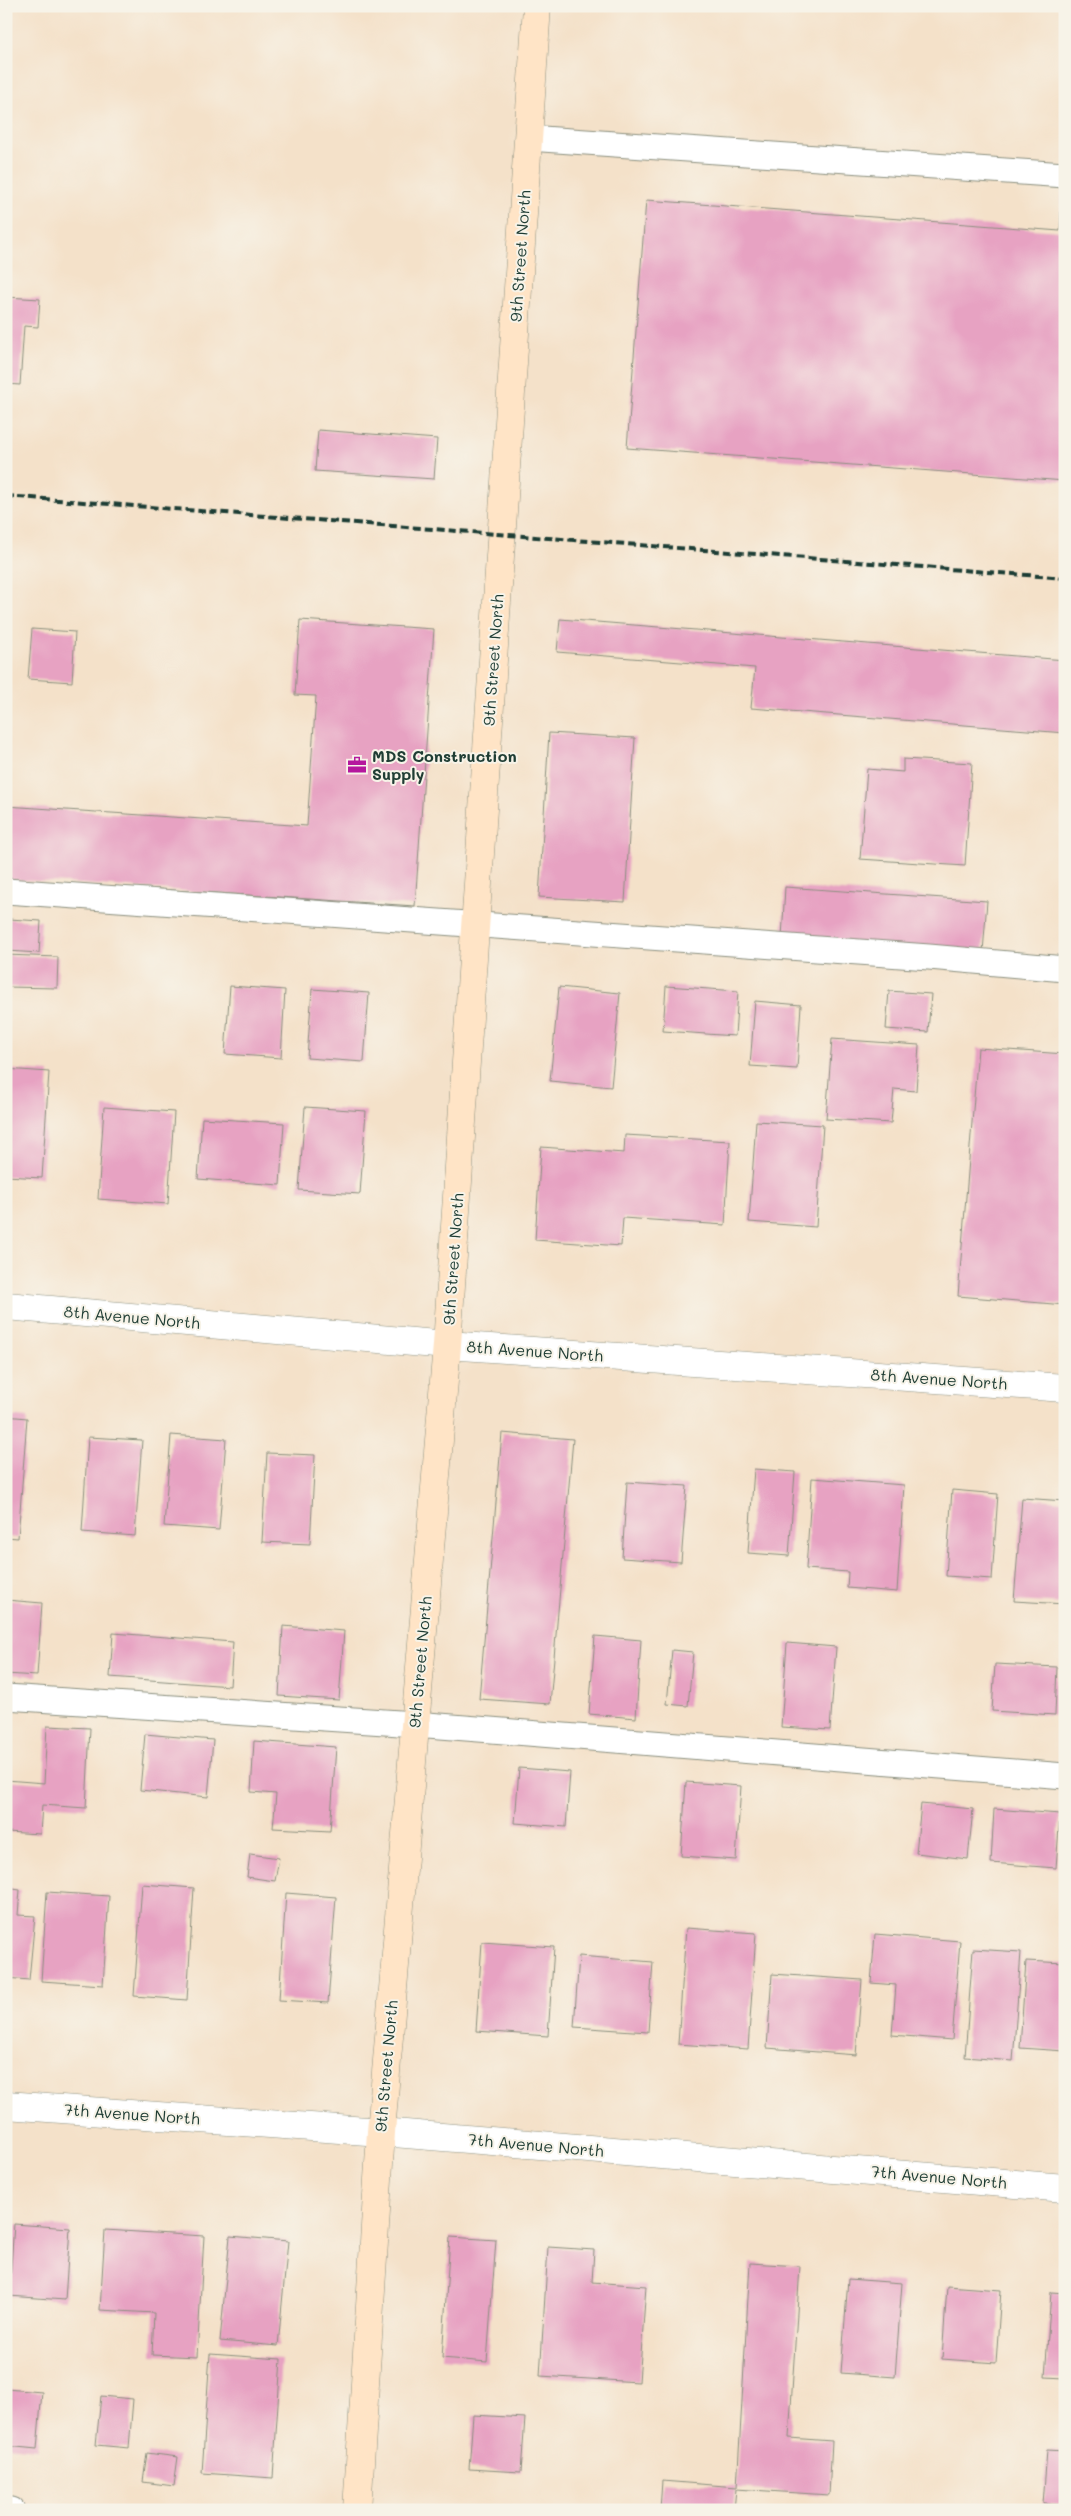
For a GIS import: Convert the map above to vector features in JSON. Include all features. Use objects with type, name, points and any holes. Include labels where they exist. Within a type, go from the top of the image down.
[{"type":"main road","name":"9th Street North","points":[[357,2510],[381,2132],[447,1345],[477,926],[537,6]]},
{"type":"street","name":"8th Avenue North","points":[[6,1306],[447,1345],[1065,1388]]},
{"type":"street","name":"7th Avenue North","points":[[6,2105],[381,2132],[1065,2188]]},
{"type":"lane","points":[[528,138],[1065,176]]},
{"type":"lane","points":[[6,891],[929,957],[1065,969]]},
{"type":"lane","points":[[6,1697],[415,1724],[1065,1776]]},
{"type":"lane","points":[[6,2509],[12,2510]]},
{"type":"building","points":[[1062,193],[1065,193],[1065,481],[627,448],[646,200],[1060,231]]},
{"type":"building","points":[[6,297],[40,299],[38,327],[24,326],[20,385],[6,384]]},
{"type":"building","points":[[318,430],[437,439],[434,479],[315,471]]},
{"type":"building","points":[[560,619],[1065,660],[1065,733],[751,708],[755,668],[557,652]]},
{"type":"building","points":[[300,620],[434,629],[415,906],[6,879],[6,806],[307,826],[316,696],[295,695]]},
{"type":"building","points":[[32,629],[75,632],[72,682],[28,679]]},
{"type":"building","points":[[549,733],[635,738],[625,902],[539,897]]},
{"type":"building","points":[[903,759],[972,763],[965,866],[860,859],[867,769],[903,772]]},
{"type":"building","points":[[785,887],[987,901],[983,952],[782,938]]},
{"type":"building","points":[[9,919],[41,921],[39,953],[7,951]]},
{"type":"building","points":[[6,955],[58,957],[57,988],[6,987]]},
{"type":"building","points":[[230,986],[285,990],[281,1058],[225,1054]]},
{"type":"building","points":[[666,986],[738,991],[735,1036],[663,1031]]},
{"type":"building","points":[[559,987],[620,993],[611,1087],[550,1081]]},
{"type":"building","points":[[312,989],[369,993],[364,1062],[307,1058]]},
{"type":"building","points":[[889,991],[931,994],[928,1032],[886,1029]]},
{"type":"building","points":[[755,1001],[801,1005],[797,1069],[750,1066]]},
{"type":"building","points":[[832,1039],[919,1045],[916,1091],[894,1089],[891,1123],[826,1119]]},
{"type":"building","points":[[978,1048],[1065,1054],[1065,1305],[958,1296]]},
{"type":"building","points":[[6,1069],[49,1072],[42,1178],[6,1176]]},
{"type":"building","points":[[104,1107],[174,1112],[168,1204],[98,1199]]},
{"type":"building","points":[[305,1107],[366,1111],[360,1194],[299,1190]]},
{"type":"building","points":[[202,1118],[284,1123],[280,1185],[198,1179]]},
{"type":"building","points":[[756,1121],[823,1125],[816,1227],[749,1222]]},
{"type":"building","points":[[625,1135],[730,1141],[725,1225],[623,1218],[621,1246],[535,1240],[541,1147],[624,1153]]},
{"type":"building","points":[[6,1416],[27,1418],[18,1538],[6,1537]]},
{"type":"building","points":[[502,1433],[573,1439],[550,1704],[479,1699]]},
{"type":"building","points":[[171,1435],[226,1439],[219,1530],[164,1526]]},
{"type":"building","points":[[88,1437],[142,1440],[135,1536],[82,1532]]},
{"type":"building","points":[[267,1453],[315,1455],[310,1544],[262,1542]]},
{"type":"building","points":[[754,1469],[795,1472],[789,1556],[748,1553]]},
{"type":"building","points":[[812,1478],[904,1485],[897,1592],[847,1588],[848,1572],[806,1569]]},
{"type":"building","points":[[627,1482],[687,1486],[681,1562],[622,1558]]},
{"type":"building","points":[[952,1490],[998,1494],[992,1579],[946,1576]]},
{"type":"building","points":[[1022,1498],[1065,1501],[1065,1604],[1014,1601]]},
{"type":"building","points":[[6,1600],[42,1603],[37,1676],[6,1674]]},
{"type":"building","points":[[283,1626],[344,1631],[339,1700],[279,1696]]},
{"type":"building","points":[[113,1633],[233,1642],[230,1686],[110,1677]]},
{"type":"building","points":[[595,1636],[641,1640],[636,1718],[589,1714]]},
{"type":"building","points":[[787,1643],[836,1647],[830,1730],[781,1727]]},
{"type":"building","points":[[672,1650],[693,1652],[688,1706],[667,1704]]},
{"type":"building","points":[[995,1664],[1057,1667],[1055,1715],[992,1711]]},
{"type":"building","points":[[47,1726],[90,1728],[86,1808],[42,1805],[40,1834],[6,1832],[6,1780],[44,1783]]},
{"type":"building","points":[[145,1734],[213,1740],[208,1797],[140,1790]]},
{"type":"building","points":[[254,1741],[336,1747],[330,1831],[273,1828],[276,1794],[251,1792]]},
{"type":"building","points":[[519,1768],[570,1772],[566,1827],[515,1823]]},
{"type":"building","points":[[686,1782],[741,1786],[736,1860],[681,1856]]},
{"type":"building","points":[[921,1804],[973,1809],[968,1859],[916,1853]]},
{"type":"building","points":[[994,1809],[1060,1814],[1056,1868],[991,1863]]},
{"type":"building","points":[[250,1854],[279,1858],[275,1881],[247,1877]]},
{"type":"building","points":[[142,1884],[194,1888],[187,2000],[134,1996]]},
{"type":"building","points":[[6,1888],[20,1890],[18,1915],[35,1916],[29,1980],[6,1978]]},
{"type":"building","points":[[47,1892],[109,1896],[103,1985],[41,1981]]},
{"type":"building","points":[[286,1893],[336,1897],[328,2003],[279,2000]]},
{"type":"building","points":[[686,1928],[756,1933],[748,2049],[678,2044]]},
{"type":"building","points":[[875,1934],[960,1941],[952,2040],[892,2035],[896,1985],[871,1983]]},
{"type":"building","points":[[482,1942],[554,1947],[548,2036],[476,2031]]},
{"type":"building","points":[[973,1949],[1021,1952],[1013,2061],[965,2057]]},
{"type":"building","points":[[579,1956],[653,1962],[648,2032],[574,2027]]},
{"type":"building","points":[[1026,1961],[1065,1963],[1065,2051],[1020,2048]]},
{"type":"building","points":[[772,1974],[862,1980],[856,2055],[767,2048]]},
{"type":"building","points":[[14,2224],[70,2228],[65,2300],[9,2296]]},
{"type":"building","points":[[105,2230],[204,2236],[197,2357],[152,2355],[154,2313],[100,2310]]},
{"type":"building","points":[[230,2236],[288,2241],[278,2346],[220,2341]]},
{"type":"building","points":[[450,2237],[496,2240],[487,2362],[442,2358]]},
{"type":"building","points":[[548,2247],[594,2250],[592,2282],[646,2286],[639,2382],[540,2376]]},
{"type":"building","points":[[750,2263],[800,2266],[789,2438],[832,2441],[829,2495],[736,2489],[734,2510],[660,2510],[662,2481],[737,2487]]},
{"type":"building","points":[[848,2279],[902,2283],[895,2377],[841,2373]]},
{"type":"building","points":[[947,2286],[1001,2290],[996,2363],[942,2359]]},
{"type":"building","points":[[1051,2292],[1065,2293],[1065,2378],[1045,2377]]},
{"type":"building","points":[[210,2354],[281,2359],[273,2478],[202,2473]]},
{"type":"building","points":[[6,2389],[42,2392],[37,2449],[6,2446]]},
{"type":"building","points":[[101,2396],[133,2399],[129,2448],[96,2445]]},
{"type":"building","points":[[473,2415],[525,2418],[521,2472],[469,2469]]},
{"type":"building","points":[[1047,2450],[1065,2451],[1065,2505],[1043,2504]]},
{"type":"building","points":[[147,2453],[178,2457],[174,2486],[143,2482]]},
{"type":"railway","points":[[6,496],[1065,578]]},
{"type":"place","name":"MDS Construction Supply","points":[[357,765]]}]
